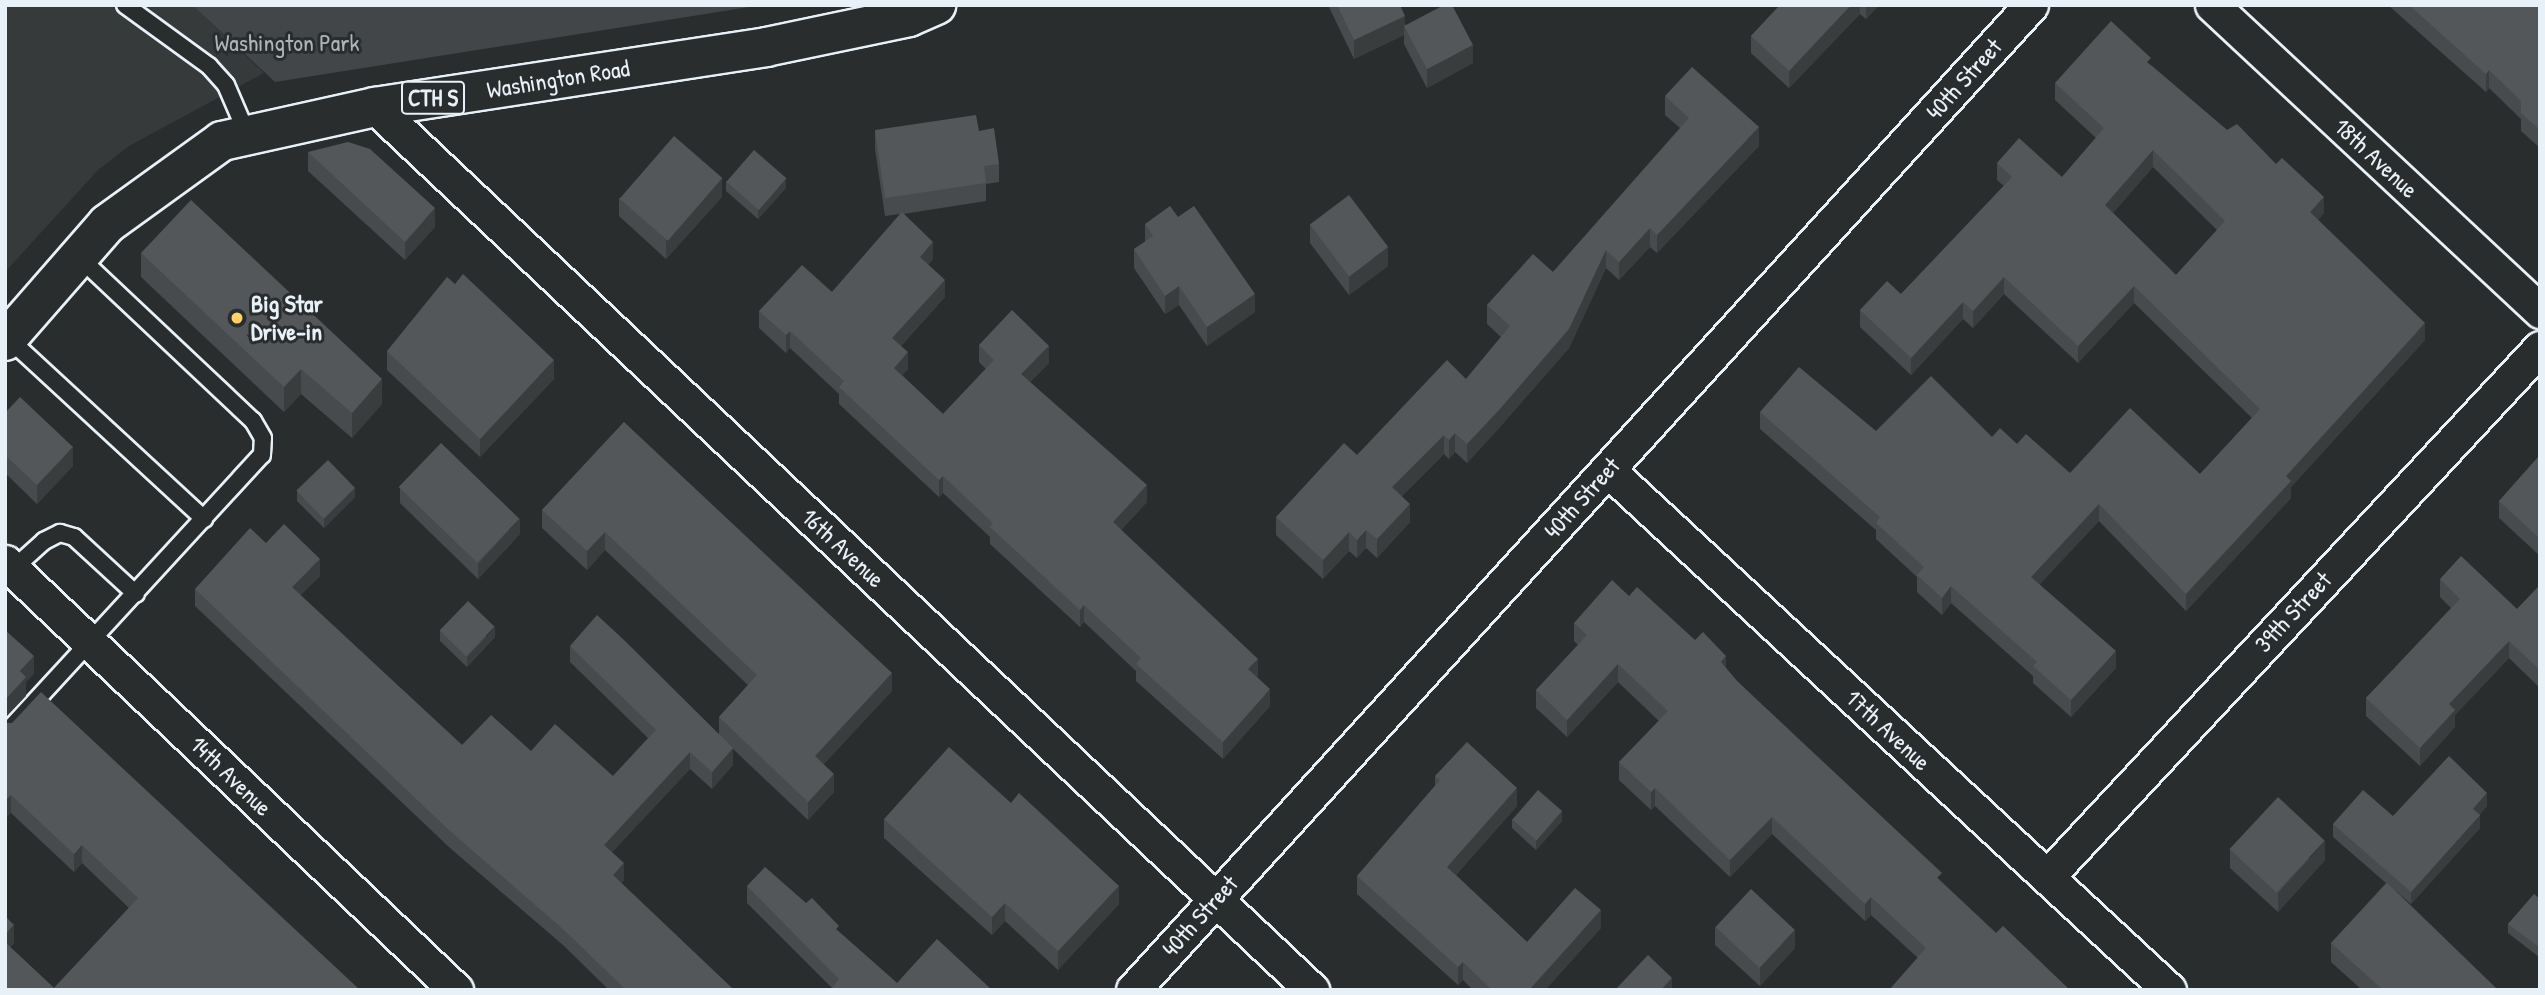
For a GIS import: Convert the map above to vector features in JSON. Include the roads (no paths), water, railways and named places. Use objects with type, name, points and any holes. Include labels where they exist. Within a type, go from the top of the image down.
[{"type":"main road","name":"Washington Road","points":[[7,339],[107,224],[222,141],[375,107],[766,47],[909,17],[936,5]]},
{"type":"street","name":"40th Street","points":[[1133,990],[2031,5]]},
{"type":"street","name":"18th Avenue","points":[[2212,5],[2540,310]]},
{"type":"street","name":"16th Avenue","points":[[375,107],[1312,990]]},
{"type":"street","name":"39th Street","points":[[2047,877],[2540,348]]},
{"type":"street","name":"17th Avenue","points":[[1608,470],[2169,990]]},
{"type":"street","name":"14th Avenue","points":[[9,566],[456,990]]},
{"type":"lane","points":[[125,5],[209,66],[226,85],[248,136]]},
{"type":"lane","points":[[5,734],[262,454],[263,438],[253,421],[79,257]]},
{"type":"lane","points":[[7,339],[204,519]]},
{"type":"lane","points":[[9,566],[60,533],[74,537],[136,594]]},
{"type":"place","name":"Big Star Drive-in","points":[[237,318]]},
{"type":"park label","name":"Washington Park","points":[[287,43]]}]
